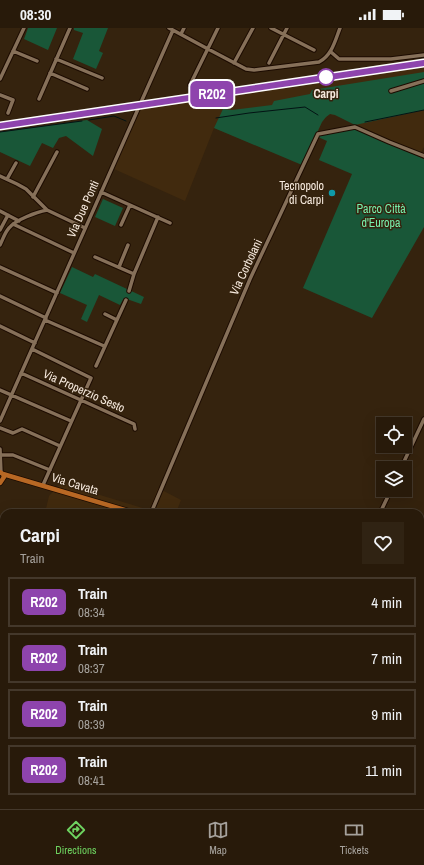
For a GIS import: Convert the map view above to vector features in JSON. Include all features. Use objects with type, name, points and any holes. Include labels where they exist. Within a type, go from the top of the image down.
[{"type":"main road","name":"Via Cavata","points":[[1,478],[9,476],[122,509]]},
{"type":"street","points":[[0,79],[24,28]]},
{"type":"street","points":[[38,99],[70,28]]},
{"type":"street","points":[[181,34],[184,28]]},
{"type":"street","points":[[190,85],[218,28]]},
{"type":"street","points":[[234,63],[253,28]]},
{"type":"street","points":[[271,28],[314,50]]},
{"type":"street","points":[[269,63],[287,28]]},
{"type":"street","points":[[171,29],[234,63],[250,70],[258,70],[319,62],[331,52],[340,28]]},
{"type":"street","name":"Via Due Ponti","points":[[0,420],[46,319],[171,29]]},
{"type":"street","points":[[13,51],[37,61]]},
{"type":"street","points":[[331,52],[339,59],[391,59],[424,55]]},
{"type":"street","points":[[56,59],[102,78]]},
{"type":"street","points":[[50,73],[87,89]]},
{"type":"street","points":[[391,91],[424,81]]},
{"type":"street","points":[[0,94],[13,100],[8,113]]},
{"type":"street","name":"Via Corbolani","points":[[153,509],[250,279],[318,134],[355,127],[424,156]]},
{"type":"street","points":[[33,197],[57,152]]},
{"type":"street","points":[[7,179],[16,163]]},
{"type":"street","points":[[0,176],[17,184],[47,210],[85,228]]},
{"type":"street","points":[[101,192],[170,223]]},
{"type":"street","points":[[121,225],[130,205]]},
{"type":"street","points":[[0,245],[9,227],[13,224],[38,212],[47,210]]},
{"type":"street","points":[[0,211],[19,221]]},
{"type":"street","points":[[0,230],[8,216]]},
{"type":"street","points":[[129,291],[134,274],[158,218]]},
{"type":"street","points":[[13,224],[74,253]]},
{"type":"street","points":[[119,267],[128,245]]},
{"type":"street","points":[[95,257],[134,274]]},
{"type":"street","points":[[0,267],[57,293]]},
{"type":"street","points":[[0,296],[104,346]]},
{"type":"street","points":[[96,366],[126,300]]},
{"type":"street","points":[[105,314],[117,320]]},
{"type":"street","points":[[0,326],[35,343]]},
{"type":"street","points":[[32,349],[91,378],[43,485]]},
{"type":"street","name":"Via Properzio Sesto","points":[[21,373],[134,424],[135,429]]},
{"type":"street","points":[[0,390],[71,421]]},
{"type":"street","points":[[404,461],[424,419]]},
{"type":"street","points":[[0,428],[13,433],[22,429],[60,446]]},
{"type":"street","points":[[0,449],[1,478]]},
{"type":"street","points":[[1,459],[13,455],[50,470]]},
{"type":"street","points":[[382,509],[388,497]]},
{"type":"shaded area","points":[[424,60],[424,147],[420,154],[330,114],[322,122],[304,165],[214,128],[185,201],[114,169],[143,101],[376,67],[376,65]]},
{"type":"shaded area","points":[[61,483],[146,509],[46,509],[49,496]]},
{"type":"shaded area","points":[[158,488],[181,500],[178,509],[149,509]]},
{"type":"green space","points":[[28,28],[57,28],[48,50],[24,39]]},
{"type":"green space","points":[[74,28],[108,28],[99,51],[103,53],[96,69],[73,59],[83,33],[74,30]]},
{"type":"green space","points":[[424,72],[424,110],[355,125],[330,114],[322,122],[302,165],[214,128],[223,109],[232,110],[272,105],[274,101],[310,94],[312,90]]},
{"type":"green space","points":[[87,120],[102,129],[93,156],[66,136],[59,138],[53,148],[42,143],[30,166],[0,152],[0,132]]},
{"type":"green space","name":"Parco Città d'Europa","points":[[354,128],[424,159],[424,227],[372,318],[303,288],[352,174],[319,160],[327,141],[318,137],[319,134]]},
{"type":"green space","points":[[103,199],[123,208],[115,226],[95,217]]},
{"type":"green space","points":[[72,267],[93,277],[95,274],[144,297],[141,304],[124,298],[120,305],[99,295],[87,322],[81,319],[87,305],[60,293]]},
{"type":"waterway","points":[[216,118],[305,107],[318,115]]},
{"type":"waterway","points":[[365,122],[424,110]]},
{"type":"waterway","points":[[89,120],[114,116],[126,121]]},
{"type":"waterway","points":[[0,132],[82,121]]},
{"type":"railway","points":[[0,126],[424,63]]},
{"type":"train","name":"R202","points":[[0,126],[424,63]]},
{"type":"place","name":"Carpi","points":[[326,77]]},
{"type":"place","name":"Tecnopolo di Carpi","points":[[332,193]]}]
